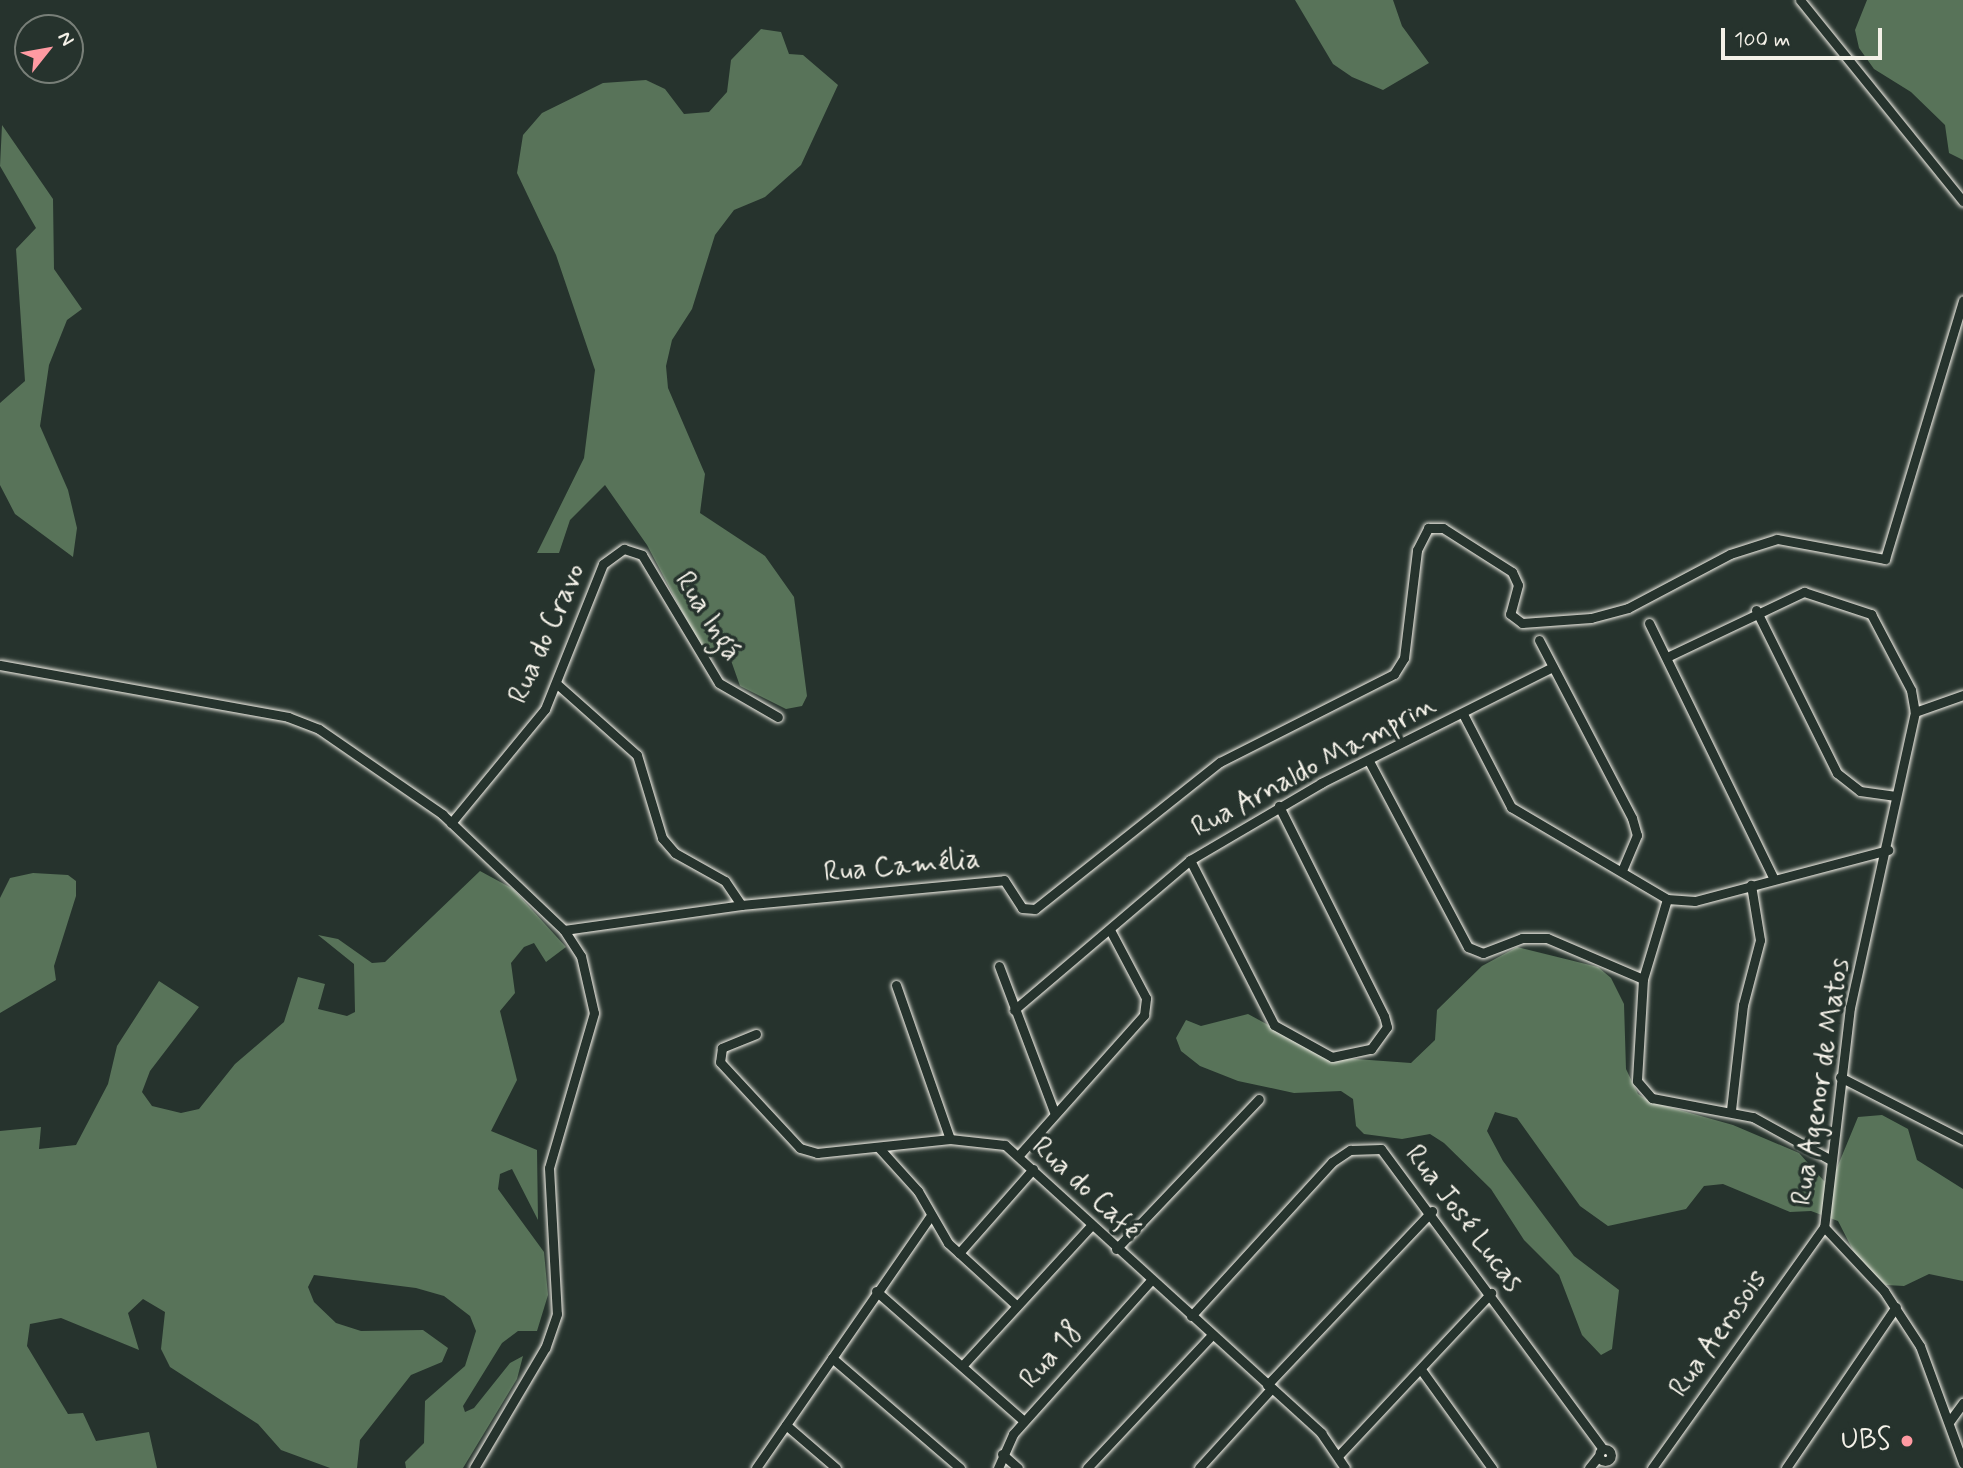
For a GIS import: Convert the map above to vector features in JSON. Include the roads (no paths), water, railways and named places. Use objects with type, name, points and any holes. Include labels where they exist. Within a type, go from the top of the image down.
[{"type":"street","points":[[1800,0],[1963,201]]},
{"type":"street","name":"Rua Camélia","points":[[564,930],[741,905],[1004,880],[1028,912],[1220,762],[1394,674],[1404,658],[1417,550],[1428,528],[1443,528],[1512,572],[1518,585],[1510,614],[1522,622],[1591,618],[1628,608],[1730,554],[1777,539],[1885,559],[1963,300]]},
{"type":"street","name":"Rua do Cravo","points":[[450,823],[545,709],[603,564],[624,550],[642,555]]},
{"type":"street","name":"Rua Ingá","points":[[642,555],[719,683],[778,716]]},
{"type":"street","name":"Rua Agenor de Matos","points":[[1667,657],[1756,610],[1804,592],[1863,608],[1905,678],[1915,712],[1840,1077],[1829,1159],[1824,1227],[1896,1307],[1920,1346],[1963,1463]]},
{"type":"street","points":[[1756,610],[1837,773],[1860,791],[1896,796]]},
{"type":"street","points":[[1649,623],[1773,877]]},
{"type":"street","points":[[1539,640],[1632,818],[1637,835],[1622,871]]},
{"type":"street","points":[[0,665],[304,723],[392,774],[450,823],[564,930],[581,956],[594,1013],[549,1168],[557,1314],[545,1348],[474,1468]]},
{"type":"street","name":"Rua Arnaldo Mamprin","points":[[1014,1010],[1190,860],[1279,806],[1553,667]]},
{"type":"street","points":[[557,684],[637,755],[662,838],[675,853],[724,881],[741,905]]},
{"type":"street","points":[[1915,712],[1963,695]]},
{"type":"street","points":[[1463,714],[1511,807],[1667,899],[1695,901],[1773,877],[1888,850]]},
{"type":"street","points":[[1370,761],[1468,947],[1483,953],[1534,936],[1643,979]]},
{"type":"street","points":[[1190,860],[1274,1025],[1332,1057],[1371,1049],[1387,1027],[1384,1016],[1279,806]]},
{"type":"street","points":[[1731,1110],[1743,1005],[1760,940],[1751,885]]},
{"type":"street","points":[[1667,899],[1643,979],[1634,1064],[1641,1087],[1664,1103],[1731,1110],[1829,1159]]},
{"type":"street","points":[[1019,1155],[1147,1007],[1110,930]]},
{"type":"street","points":[[999,966],[1055,1114]]},
{"type":"street","points":[[896,985],[950,1139]]},
{"type":"street","name":"Rua do Café","points":[[756,1034],[722,1048],[720,1062],[800,1148],[817,1153],[950,1139],[988,1140],[1019,1155],[1090,1227],[1269,1387],[1338,1456],[1345,1468]]},
{"type":"street","points":[[1840,1077],[1963,1140]]},
{"type":"street","points":[[1116,1249],[1259,1099]]},
{"type":"street","name":"Rua José Lucas","points":[[1191,1316],[1350,1150],[1367,1145],[1394,1159],[1588,1428],[1606,1459]]},
{"type":"street","points":[[879,1147],[918,1191],[930,1217],[959,1253],[1016,1305]]},
{"type":"street","points":[[959,1253],[1033,1169]]},
{"type":"street","points":[[1199,1468],[1269,1387],[1432,1212]]},
{"type":"street","points":[[756,1468],[876,1291],[930,1217]]},
{"type":"street","points":[[962,1366],[1090,1227]]},
{"type":"street","name":"Rua Aerosois","points":[[1652,1468],[1824,1227]]},
{"type":"street","name":"Rua 18","points":[[998,1468],[1002,1454],[1024,1421],[1151,1280]]},
{"type":"street","points":[[876,1291],[1024,1421]]},
{"type":"street","points":[[1338,1456],[1422,1371],[1491,1293]]},
{"type":"street","points":[[1786,1468],[1896,1307]]},
{"type":"street","points":[[1087,1468],[1212,1335]]},
{"type":"street","points":[[832,1358],[960,1468]]},
{"type":"street","points":[[1422,1371],[1492,1468]]},
{"type":"street","points":[[1949,1422],[1963,1403]]},
{"type":"street","points":[[786,1425],[836,1468]]},
{"type":"street","points":[[1002,1454],[1018,1468]]},
{"type":"street","points":[[1590,1468],[1606,1459]]},
{"type":"place","name":"UBS","points":[[1907,1441]]}]
